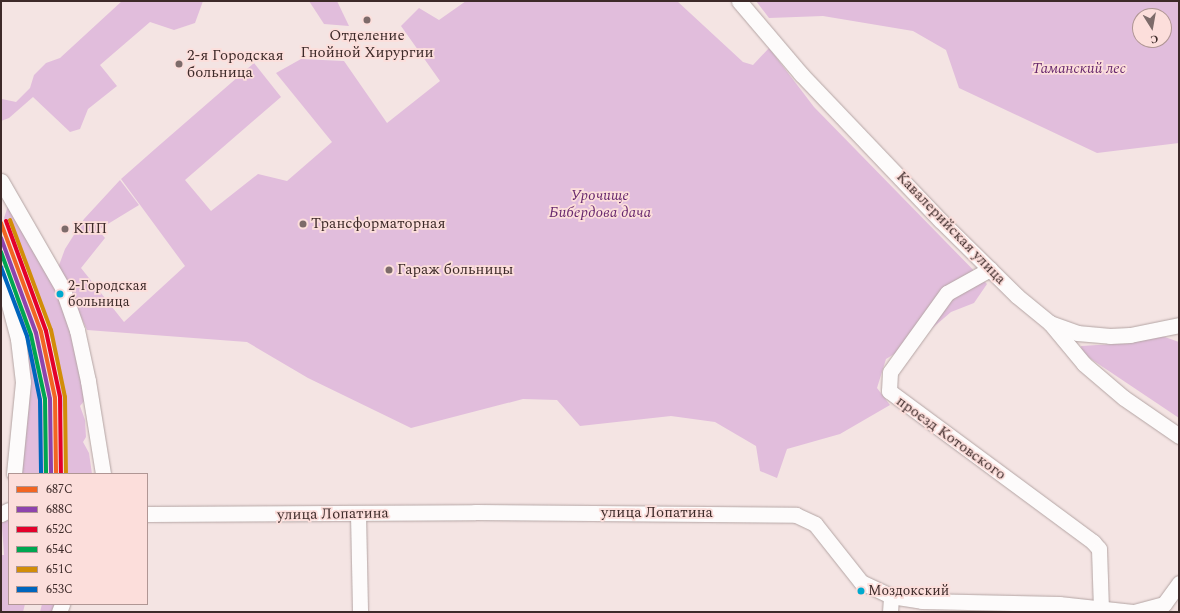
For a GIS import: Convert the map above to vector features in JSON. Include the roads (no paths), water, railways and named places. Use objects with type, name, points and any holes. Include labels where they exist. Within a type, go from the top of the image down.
[{"type":"street","name":"Кавалерийская улица","points":[[739,1],[801,74],[990,269],[1050,323],[1084,364],[1124,398],[1179,436]]},
{"type":"street","points":[[1,181],[62,287],[77,330],[88,381],[103,473]]},
{"type":"street","name":"проезд Котовского","points":[[990,269],[948,293],[935,314],[890,372],[889,391],[1093,542],[1099,549],[1101,609]]},
{"type":"street","points":[[1,274],[18,339],[23,382],[14,473]]},
{"type":"street","points":[[1050,323],[1077,333],[1110,336],[1130,336],[1179,325]]},
{"type":"street","name":"улица Лопатина","points":[[148,514],[358,514],[491,512],[796,515],[815,524],[861,582],[890,596],[922,601],[1031,603],[1139,612],[1164,604],[1178,587]]},
{"type":"street","points":[[358,514],[360,612]]},
{"type":"street","points":[[890,596],[890,612]]},
{"type":"place","name":"Отделение Гнойной Хирургии","points":[[367,20]]},
{"type":"place","name":"2-я Городская больница","points":[[179,64]]},
{"type":"place","name":"Трансформаторная","points":[[303,224]]},
{"type":"place","name":"КПП","points":[[65,229]]},
{"type":"place","name":"Гараж больницы","points":[[389,270]]},
{"type":"place","name":"2-Городская больница","points":[[60,294]]},
{"type":"place","name":"Моздокский","points":[[861,591]]},
{"type":"park label","name":"Таманский лес","points":[[1079,69]]},
{"type":"park label","name":"Урочище Бибердова дача","points":[[600,204]]}]
